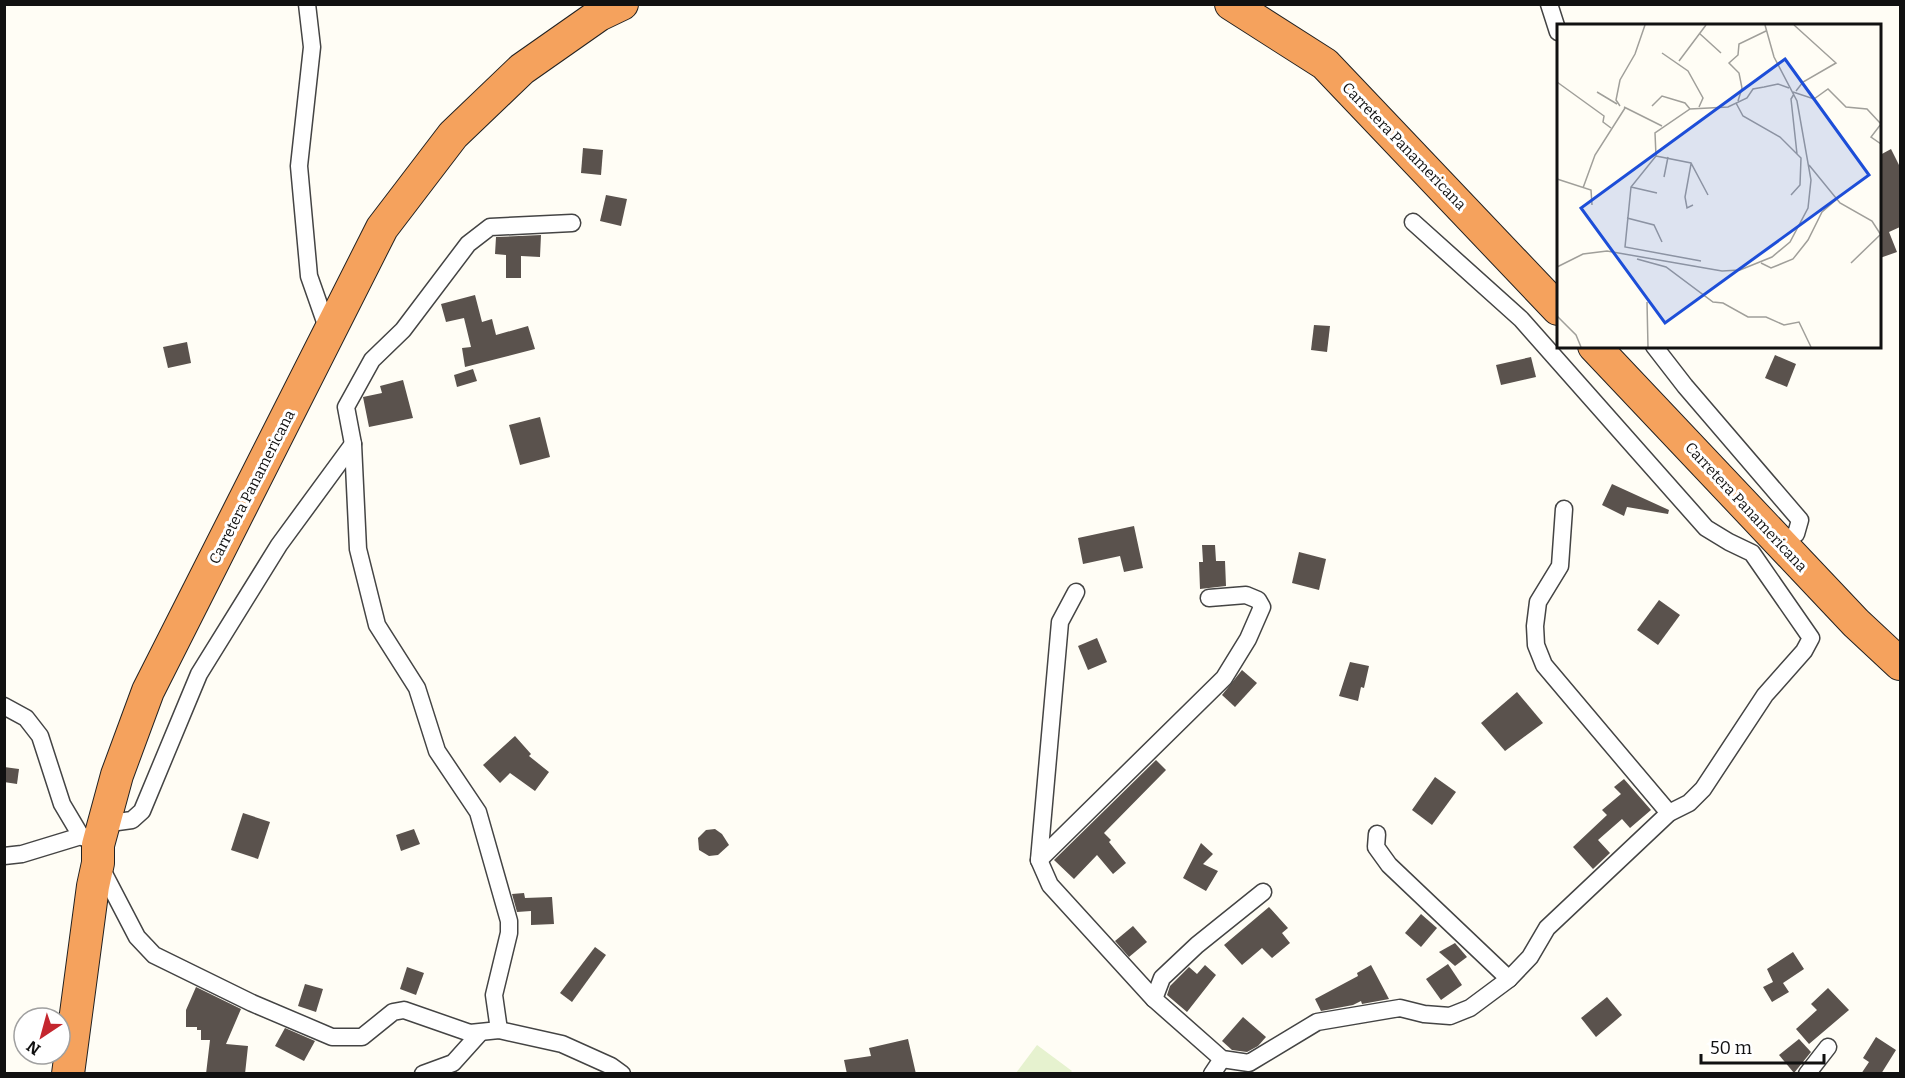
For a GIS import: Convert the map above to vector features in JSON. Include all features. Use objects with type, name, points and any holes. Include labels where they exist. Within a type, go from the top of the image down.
[{"type":"highway","name":"Carretera Panamericana","points":[[68,1074],[85,944],[95,842],[148,691],[382,228],[453,135],[522,69],[599,15],[622,4]]},
{"type":"highway","name":"Carretera Panamericana","points":[[1231,4],[1325,64],[1557,308]]},
{"type":"highway","name":"Carretera Panamericana","points":[[1596,348],[1766,548],[1856,623],[1900,664]]},
{"type":"street","points":[[307,4],[312,47],[299,166],[309,276],[329,334]]},
{"type":"street","points":[[1549,4],[1557,29]]},
{"type":"street","points":[[499,1030],[494,995],[509,933],[509,921],[478,812],[437,751],[417,688],[377,625],[358,549],[353,444],[346,406],[372,360],[403,330],[468,244],[490,227],[572,222]]},
{"type":"street","points":[[1413,222],[1521,319],[1706,528],[1729,542],[1766,548],[1796,534],[1800,520],[1685,386],[1656,348]]},
{"type":"street","points":[[4,856],[95,842],[132,820],[141,811],[199,674],[279,544],[353,444]]},
{"type":"street","points":[[1564,509],[1560,567],[1538,602],[1535,626],[1536,645],[1544,665],[1670,813]]},
{"type":"street","points":[[1077,592],[1060,622],[1039,860],[1050,885],[1154,999],[1222,1059],[1248,1063],[1317,1022],[1400,1008],[1424,1014],[1450,1016],[1470,1008],[1509,979],[1530,957],[1547,928],[1670,813],[1689,803],[1703,789],[1765,695],[1804,651],[1811,638],[1766,548]]},
{"type":"street","points":[[1039,860],[1224,678],[1248,639],[1262,607],[1258,600],[1246,595],[1209,598]]},
{"type":"street","points":[[4,706],[26,718],[40,736],[62,804],[95,842],[136,936],[154,955],[252,1003],[332,1037],[362,1037],[393,1012],[404,1010],[470,1033],[499,1030],[562,1044],[611,1066],[622,1074]]},
{"type":"street","points":[[1377,834],[1376,847],[1389,865],[1509,979]]},
{"type":"street","points":[[1154,999],[1162,978],[1197,945],[1263,892]]},
{"type":"street","points":[[423,1074],[453,1063],[480,1033]]},
{"type":"street","points":[[1807,1074],[1828,1047]]},
{"type":"street","points":[[1212,1074],[1222,1059]]},
{"type":"green space","points":[[1037,1045],[1072,1071],[1070,1073],[1016,1073]]},
{"type":"building","points":[[583,148],[603,150],[601,175],[581,173]]},
{"type":"building","points":[[1891,149],[1900,167],[1900,227],[1889,232],[1897,252],[1881,258],[1881,154]]},
{"type":"building","points":[[606,195],[627,199],[621,226],[600,221]]},
{"type":"building","points":[[541,235],[540,257],[521,256],[521,278],[506,278],[506,255],[495,254],[496,237]]},
{"type":"building","points":[[475,295],[482,322],[492,319],[496,335],[528,326],[535,349],[465,367],[462,348],[471,347],[464,318],[446,322],[441,304]]},
{"type":"building","points":[[1314,325],[1330,326],[1327,352],[1311,350]]},
{"type":"building","points":[[187,342],[191,363],[168,368],[163,347]]},
{"type":"building","points":[[1775,355],[1796,364],[1787,387],[1765,378]]},
{"type":"building","points":[[1531,357],[1536,377],[1501,385],[1496,365]]},
{"type":"building","points":[[473,369],[477,381],[457,387],[454,375]]},
{"type":"building","points":[[403,380],[413,418],[369,427],[363,397],[382,393],[380,386]]},
{"type":"building","points":[[540,417],[550,457],[520,465],[509,425]]},
{"type":"building","points":[[1612,484],[1669,510],[1668,514],[1627,507],[1624,516],[1602,505]]},
{"type":"building","points":[[1134,526],[1143,568],[1124,572],[1120,556],[1083,564],[1078,538]]},
{"type":"building","points":[[1202,545],[1215,545],[1216,561],[1225,561],[1226,586],[1200,589],[1199,562],[1203,562]]},
{"type":"building","points":[[1299,552],[1326,559],[1319,590],[1292,583]]},
{"type":"building","points":[[1659,600],[1680,615],[1658,645],[1637,630]]},
{"type":"building","points":[[1097,638],[1107,662],[1088,670],[1078,646]]},
{"type":"building","points":[[1350,662],[1369,666],[1364,688],[1361,687],[1358,701],[1339,696]]},
{"type":"building","points":[[1242,670],[1257,683],[1235,707],[1222,695]]},
{"type":"building","points":[[1517,692],[1543,723],[1505,751],[1481,723]]},
{"type":"building","points":[[515,736],[531,754],[529,756],[549,772],[535,791],[510,773],[500,783],[483,765]]},
{"type":"building","points":[[1156,760],[1166,770],[1104,833],[1126,863],[1113,874],[1097,855],[1074,879],[1054,860]]},
{"type":"building","points":[[4,767],[19,769],[17,784],[4,782]]},
{"type":"building","points":[[1435,777],[1456,792],[1432,825],[1412,810]]},
{"type":"building","points":[[1624,779],[1651,810],[1630,828],[1622,819],[1598,840],[1610,853],[1593,869],[1573,847],[1607,815],[1602,810],[1621,794],[1614,787]]},
{"type":"building","points":[[243,813],[270,822],[258,859],[231,850]]},
{"type":"building","points":[[414,829],[420,844],[401,851],[396,835]]},
{"type":"building","points":[[715,829],[722,834],[729,845],[718,855],[709,856],[699,850],[698,838],[706,830]]},
{"type":"building","points":[[1201,843],[1213,854],[1203,864],[1218,871],[1206,891],[1183,878]]},
{"type":"building","points":[[524,893],[525,898],[552,897],[554,924],[531,925],[531,911],[517,912],[512,894]]},
{"type":"building","points":[[1269,907],[1288,928],[1282,933],[1290,943],[1272,958],[1262,948],[1242,965],[1224,945]]},
{"type":"building","points":[[1421,914],[1437,928],[1421,947],[1405,933]]},
{"type":"building","points":[[1133,926],[1147,942],[1129,957],[1115,941]]},
{"type":"building","points":[[1455,943],[1467,957],[1455,966],[1439,952]]},
{"type":"building","points":[[595,947],[606,955],[572,1002],[560,993]]},
{"type":"building","points":[[1793,952],[1804,969],[1783,983],[1789,992],[1772,1002],[1763,987],[1773,982],[1767,969]]},
{"type":"building","points":[[1448,964],[1462,985],[1441,1000],[1426,979]]},
{"type":"building","points":[[1205,965],[1216,975],[1187,1012],[1167,995],[1170,986],[1189,967],[1197,974]]},
{"type":"building","points":[[1371,965],[1389,999],[1362,1004],[1361,1001],[1353,1005],[1321,1011],[1315,999],[1358,976],[1357,973]]},
{"type":"building","points":[[407,967],[424,973],[416,995],[400,989]]},
{"type":"building","points":[[305,984],[323,989],[316,1012],[298,1006]]},
{"type":"building","points":[[196,987],[241,1009],[226,1044],[248,1046],[245,1074],[206,1074],[210,1040],[201,1040],[201,1030],[197,1030],[197,1027],[186,1027],[186,1010]]},
{"type":"building","points":[[1828,988],[1849,1010],[1809,1044],[1796,1029],[1817,1010],[1811,1004]]},
{"type":"building","points":[[1607,997],[1622,1015],[1596,1037],[1581,1018]]},
{"type":"building","points":[[1243,1017],[1266,1037],[1258,1046],[1247,1052],[1232,1050],[1222,1041]]},
{"type":"building","points":[[285,1028],[315,1041],[304,1061],[275,1046]]},
{"type":"building","points":[[1876,1037],[1896,1050],[1881,1074],[1861,1074],[1869,1062],[1863,1058]]},
{"type":"building","points":[[908,1039],[916,1074],[847,1074],[844,1060],[871,1056],[869,1048]]},
{"type":"building","points":[[1799,1039],[1811,1052],[1794,1073],[1779,1055]]}]
